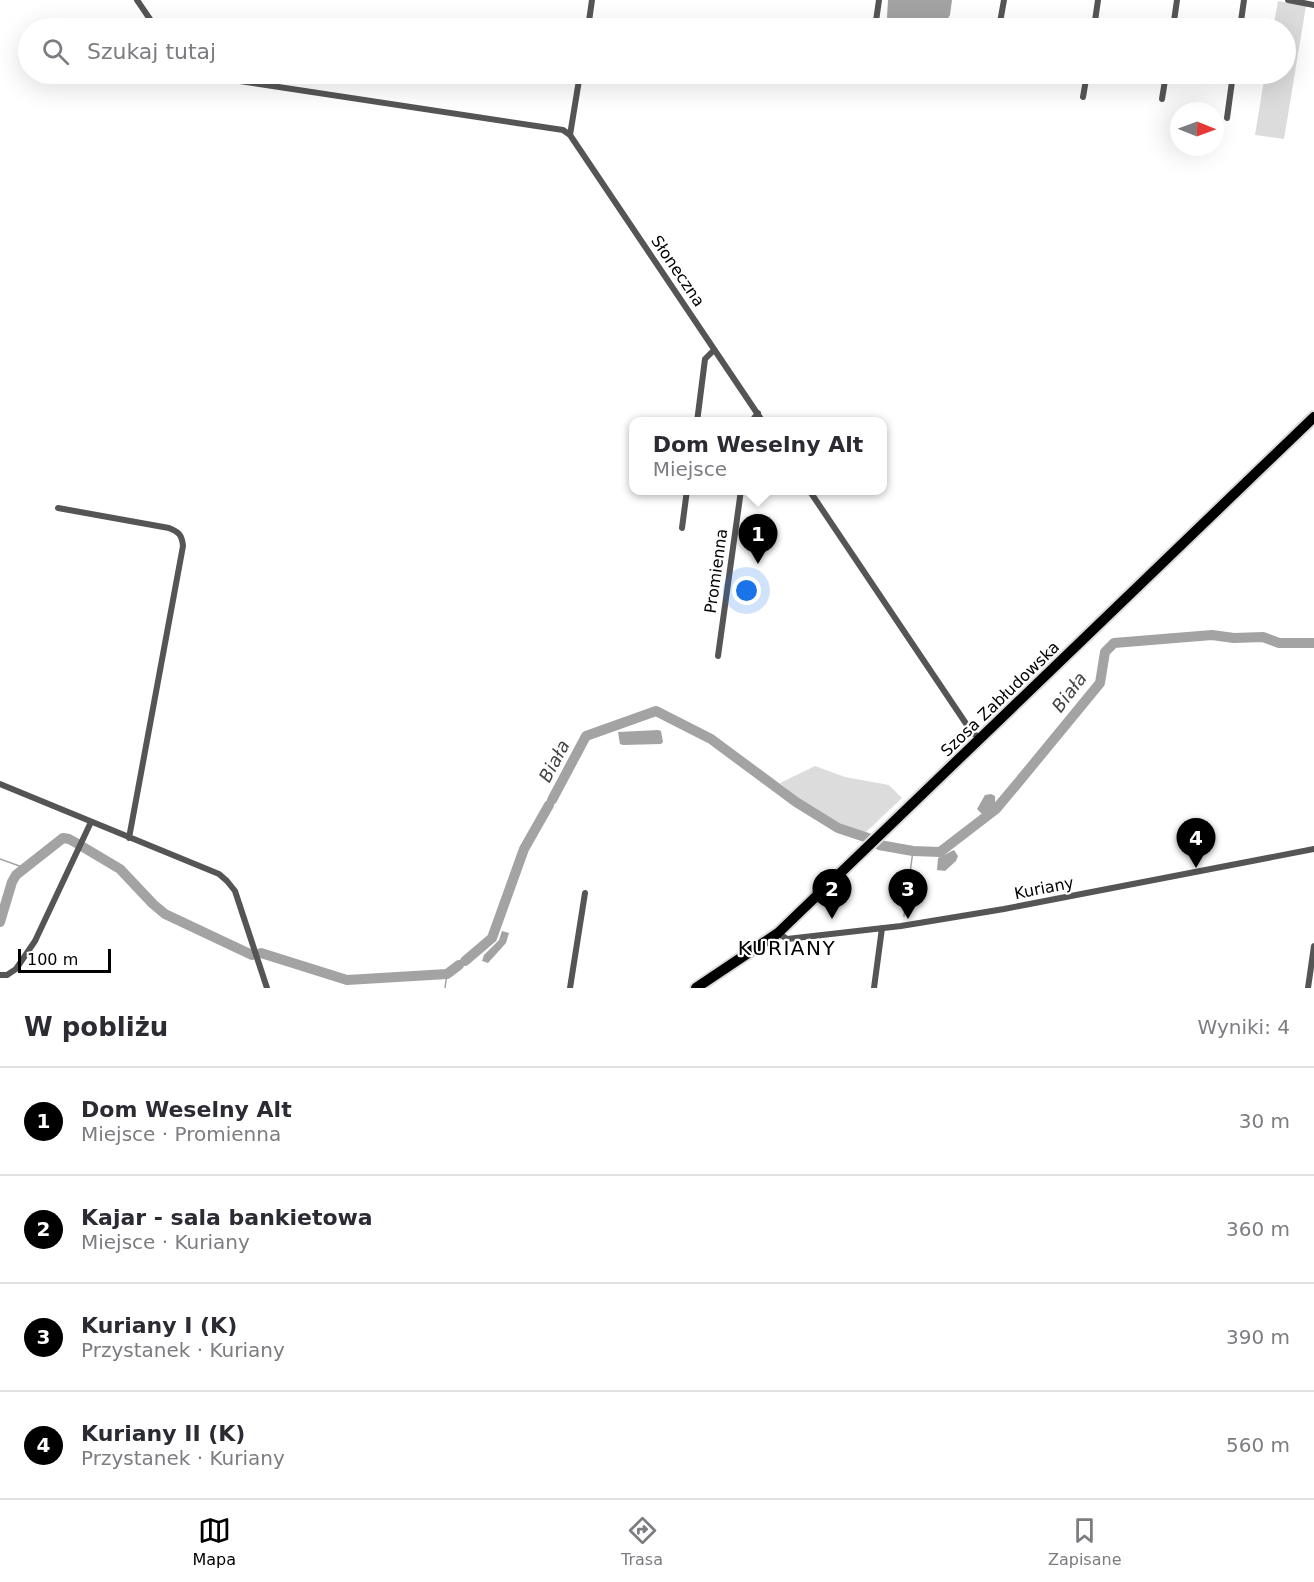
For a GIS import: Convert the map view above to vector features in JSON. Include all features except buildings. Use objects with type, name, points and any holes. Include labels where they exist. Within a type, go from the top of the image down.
[{"type":"highway","name":"Szosa Zabłudowska","points":[[696,988],[778,933],[1314,417]]},
{"type":"street","points":[[137,0],[149,18]]},
{"type":"street","points":[[589,18],[592,0]]},
{"type":"street","points":[[876,18],[879,0]]},
{"type":"street","points":[[1001,18],[1004,0]]},
{"type":"street","points":[[1095,18],[1098,0]]},
{"type":"street","points":[[1174,18],[1177,0]]},
{"type":"street","points":[[1241,18],[1244,0]]},
{"type":"street","points":[[1288,0],[1314,4]]},
{"type":"street","points":[[260,84],[562,130],[570,135],[578,84]]},
{"type":"street","points":[[1083,97],[1085,84]]},
{"type":"street","points":[[1161,99],[1164,84]]},
{"type":"street","points":[[1227,118],[1232,84]]},
{"type":"street","name":"Słoneczna","points":[[570,135],[760,417]]},
{"type":"street","points":[[698,417],[705,360],[714,350]]},
{"type":"street","points":[[755,417],[758,413]]},
{"type":"street","points":[[682,528],[686,495]]},
{"type":"street","name":"Promienna","points":[[718,656],[740,495]]},
{"type":"street","points":[[812,495],[971,731],[980,739]]},
{"type":"street","points":[[58,508],[169,528],[177,531],[182,538],[183,546],[129,838]]},
{"type":"street","points":[[0,784],[219,874],[235,891],[267,988]]},
{"type":"street","points":[[0,975],[7,975],[16,969],[35,941],[90,822]]},
{"type":"street","name":"Kuriany","points":[[778,933],[787,939],[882,928],[1004,909],[1314,849]]},
{"type":"street","points":[[570,988],[585,893]]},
{"type":"street","points":[[874,988],[882,928]]},
{"type":"street","points":[[1308,988],[1314,946]]},
{"type":"shaded area","points":[[888,0],[952,0],[948,18],[887,17]]},
{"type":"shaded area","points":[[1278,1],[1306,6],[1296,66],[1296,18],[1275,18]]},
{"type":"shaded area","points":[[1263,84],[1293,84],[1284,139],[1255,135]]},
{"type":"shaded area","points":[[661,731],[663,742],[661,744],[620,744],[618,732]]},
{"type":"shaded area","points":[[815,766],[845,777],[889,785],[902,798],[866,832],[844,828],[804,804],[780,783]]},
{"type":"shaded area","points":[[985,795],[995,796],[995,804],[982,814],[977,809]]},
{"type":"shaded area","points":[[954,850],[958,856],[956,861],[945,871],[937,870],[938,858]]},
{"type":"shaded area","points":[[502,931],[509,933],[506,943],[488,963],[482,961],[484,955],[499,940]]},
{"type":"waterway","name":"Biała","points":[[879,845],[913,851],[940,852],[996,809],[1100,683],[1105,652],[1114,643],[1212,635],[1234,638],[1263,637],[1279,643],[1314,643]]},
{"type":"waterway","name":"Biała","points":[[552,800],[586,736],[656,711],[711,739],[796,802],[838,828],[868,838]]},
{"type":"waterway","name":"Biała","points":[[465,961],[492,938],[524,849],[549,805]]},
{"type":"waterway","name":"Biała","points":[[0,922],[16,875],[63,838],[78,844]]},
{"type":"waterway","name":"Biała","points":[[83,847],[120,869],[165,914],[252,955]]},
{"type":"waterway","points":[[904,916],[913,851]]},
{"type":"waterway","points":[[0,859],[25,868]]},
{"type":"waterway","name":"Biała","points":[[261,953],[347,980],[447,974],[459,965]]},
{"type":"waterway","points":[[445,988],[447,974]]},
{"type":"place","name":"Dom Weselny Alt","points":[[758,564]]},
{"type":"place","name":"Kuriany II (K)","points":[[1196,868]]},
{"type":"place","name":"Kajar - sala bankietowa","points":[[832,919]]},
{"type":"place","name":"Kuriany I (K)","points":[[908,919]]},
{"type":"district","name":"KURIANY","points":[[787,948]]}]
